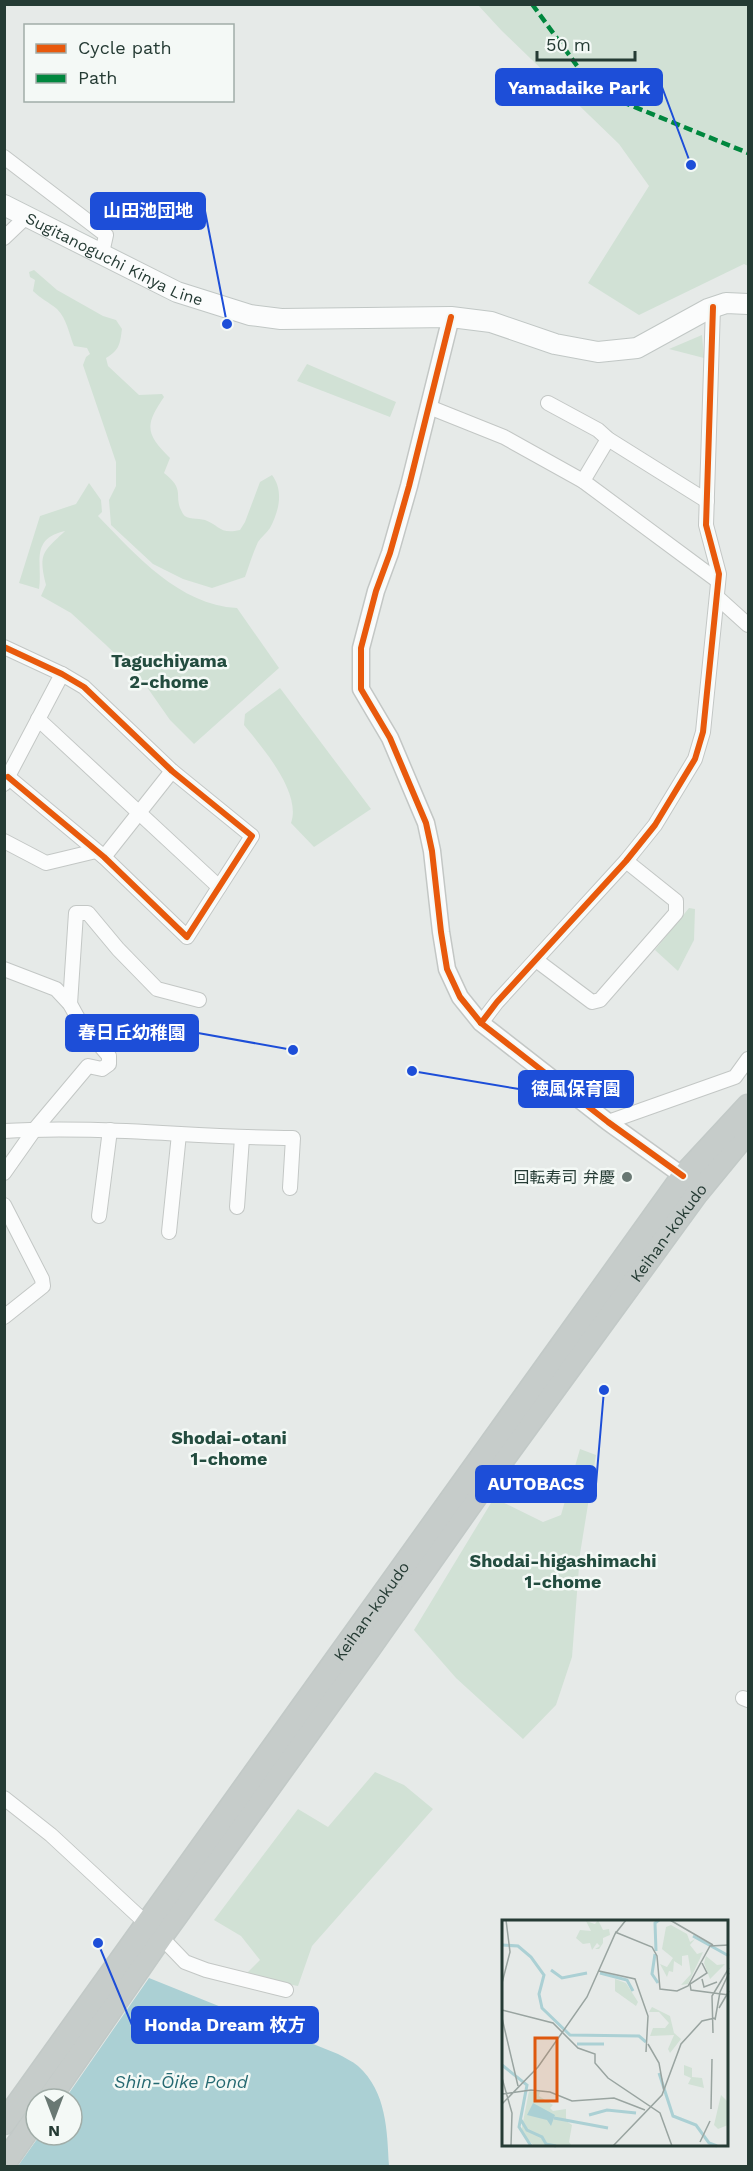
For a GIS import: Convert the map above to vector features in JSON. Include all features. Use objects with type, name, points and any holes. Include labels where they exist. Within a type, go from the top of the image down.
[{"type":"highway","name":"Keihan-kokudo","points":[[56,2087],[154,1931],[683,1176],[748,1106]]},
{"type":"highway","name":"Keihan-kokudo","points":[[4,2123],[154,1931],[361,1659],[477,1495],[698,1193],[748,1131]]},
{"type":"highway","points":[[4,2164],[24,2135]]},
{"type":"main road","name":"Sugitanoguchi Kinya Line","points":[[4,205],[177,292],[250,315],[281,319],[451,317],[491,322],[555,344],[598,352],[637,348],[713,307],[726,303],[748,304]]},
{"type":"street","points":[[4,158],[106,235],[102,253]]},
{"type":"street","points":[[4,238],[26,217]]},
{"type":"street","points":[[481,1023],[497,1002],[626,861],[655,825],[695,759],[703,732],[719,574],[706,525],[713,307]]},
{"type":"street","points":[[451,317],[409,486],[390,553],[376,591],[362,648],[362,689],[390,738],[426,823],[432,851],[447,969],[460,997],[481,1023],[608,1122],[683,1176]]},
{"type":"street","points":[[548,403],[598,430],[608,439],[707,501]]},
{"type":"street","points":[[429,406],[504,437],[583,481],[718,581]]},
{"type":"street","points":[[583,481],[608,439]]},
{"type":"street","points":[[717,597],[748,625]]},
{"type":"street","points":[[5,648],[62,674],[84,687],[172,771],[252,836],[187,937],[100,854],[6,780],[62,674]]},
{"type":"street","points":[[38,719],[219,887]]},
{"type":"street","points":[[4,841],[46,863],[100,854],[138,814],[172,771]]},
{"type":"street","points":[[536,960],[592,1002],[600,1000],[676,913],[676,901],[626,861]]},
{"type":"street","points":[[70,1004],[76,913],[88,913],[118,949],[157,989],[199,1000]]},
{"type":"street","points":[[4,969],[56,989],[109,1056],[110,1064],[102,1069],[88,1066],[35,1129],[4,1173]]},
{"type":"street","points":[[608,1122],[735,1077],[748,1059]]},
{"type":"street","points":[[99,1216],[110,1130]]},
{"type":"street","points":[[4,1131],[110,1130],[242,1138],[293,1138],[290,1188]]},
{"type":"street","points":[[169,1232],[179,1134]]},
{"type":"street","points":[[237,1207],[242,1138]]},
{"type":"street","points":[[4,1205],[42,1279],[43,1286],[4,1317]]},
{"type":"street","points":[[4,1797],[51,1835],[185,1962],[206,1970],[286,1990]]},
{"type":"green space","points":[[478,5],[748,5],[748,266],[744,264],[639,315],[588,283],[649,186],[619,144]]},
{"type":"green space","points":[[34,270],[57,290],[103,316],[116,320],[122,329],[121,338],[117,349],[106,358],[108,366],[139,395],[162,394],[164,397],[153,415],[150,429],[156,442],[170,458],[164,473],[175,484],[180,508],[185,516],[205,520],[224,530],[240,530],[260,482],[272,475],[278,488],[278,508],[270,528],[258,542],[245,577],[212,588],[183,579],[153,564],[111,525],[109,500],[116,486],[116,462],[83,365],[90,354],[87,348],[74,346],[60,313],[33,291],[35,280],[30,277],[29,272]]},
{"type":"green space","points":[[702,335],[704,358],[669,349]]},
{"type":"green space","points":[[307,364],[396,402],[390,417],[297,381]]},
{"type":"green space","points":[[89,483],[101,500],[102,512],[98,516],[143,561],[160,576],[196,598],[216,605],[237,608],[279,668],[194,744],[170,720],[142,680],[106,645],[71,613],[41,596],[46,585],[42,566],[44,554],[65,531],[46,540],[42,546],[39,589],[19,583],[40,516],[76,504]]},
{"type":"green space","points":[[280,688],[371,809],[314,847],[291,823],[293,811],[286,785],[270,758],[244,725],[245,714]]},
{"type":"green space","points":[[689,908],[695,909],[694,940],[678,971],[655,950]]},
{"type":"green space","points":[[580,1449],[596,1455],[580,1554],[572,1657],[556,1705],[523,1739],[456,1678],[414,1630],[494,1498],[543,1522],[561,1515]]},
{"type":"green space","points":[[375,1772],[404,1785],[433,1809],[312,1946],[298,1986],[244,1976],[260,1960],[241,1936],[214,1920],[298,1809],[328,1827]]},
{"type":"water","name":"Shin-Ōike Pond","points":[[149,1978],[338,2054],[358,2066],[368,2076],[380,2100],[386,2126],[389,2166],[18,2166],[31,2147],[84,2147],[84,2087],[73,2087]]},
{"type":"marked path","points":[[532,4],[591,85],[610,97],[748,153]]},
{"type":"cycle path","points":[[481,1023],[497,1002],[626,861],[655,825],[695,759],[703,732],[719,574],[706,525],[713,307]]},
{"type":"cycle path","points":[[451,317],[409,486],[390,553],[376,591],[361,648],[361,689],[390,738],[426,823],[432,851],[447,969],[460,997],[481,1023],[608,1122],[683,1176]]},
{"type":"cycle path","points":[[4,647],[84,687],[172,771],[252,836],[187,937],[104,857],[8,777]]},
{"type":"place","name":"Yamadaike Park","points":[[691,165]]},
{"type":"place","name":"山田池団地","points":[[227,324]]},
{"type":"place","name":"春日丘幼稚園","points":[[293,1050]]},
{"type":"place","name":"徳風保育園","points":[[412,1071]]},
{"type":"place","name":"回転寿司 弁慶","points":[[627,1177]]},
{"type":"place","name":"AUTOBACS","points":[[604,1390]]},
{"type":"place","name":"Honda Dream 枚方","points":[[98,1943]]},
{"type":"district","name":"Taguchiyama 2-chome","points":[[169,671]]},
{"type":"district","name":"Shodai-otani 1-chome","points":[[229,1448]]},
{"type":"district","name":"Shodai-higashimachi 1-chome","points":[[563,1571]]}]
